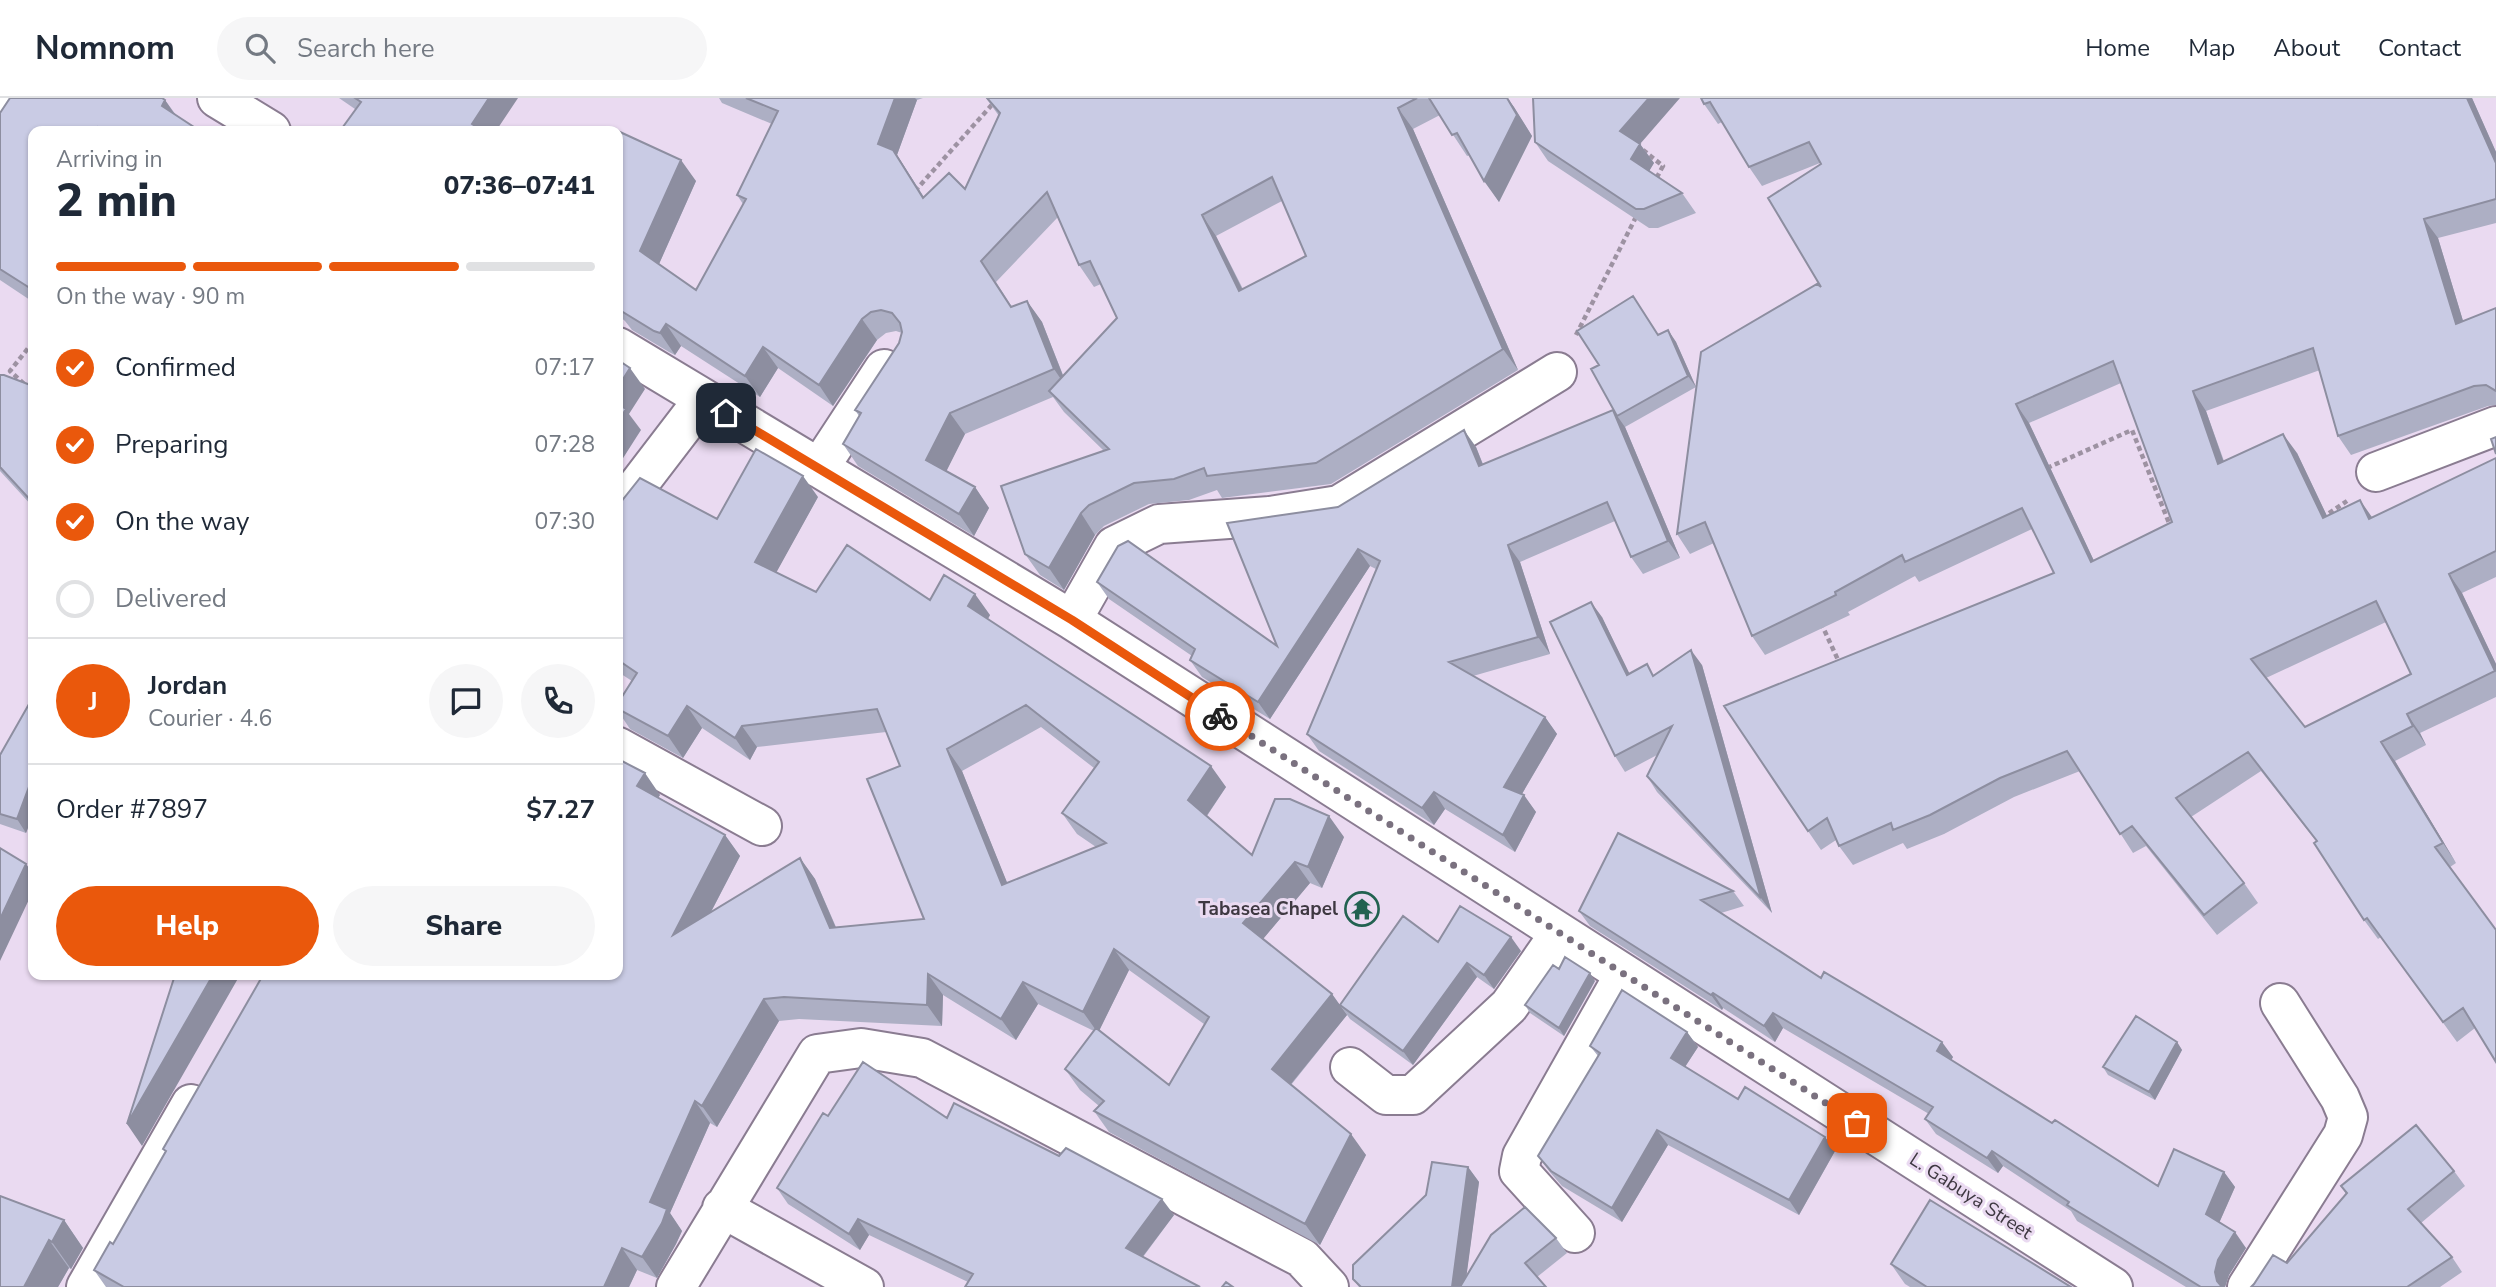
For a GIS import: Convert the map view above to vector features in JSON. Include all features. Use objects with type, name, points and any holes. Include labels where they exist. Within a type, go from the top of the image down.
[{"type":"street","points":[[217,98],[263,126]]},
{"type":"street","name":"L. Gabuya Street","points":[[623,350],[1072,620],[2113,1287]]},
{"type":"street","points":[[819,468],[895,353]]},
{"type":"street","points":[[1072,620],[1114,546],[1159,524],[1270,516],[1339,505],[1558,372]]},
{"type":"street","points":[[623,504],[703,400]]},
{"type":"street","points":[[2376,472],[2496,426]]},
{"type":"street","points":[[623,750],[762,826]]},
{"type":"street","points":[[1350,1067],[1386,1095],[1413,1094],[1509,1006],[1560,933]]},
{"type":"street","points":[[1574,1233],[1520,1171],[1522,1156],[1624,975]]},
{"type":"street","points":[[2247,1287],[2343,1135],[2348,1117],[2340,1098],[2280,1003]]},
{"type":"street","points":[[677,1287],[722,1208],[817,1054],[861,1048],[922,1058],[1302,1258],[1329,1287]]},
{"type":"street","points":[[92,1283],[211,1068]]},
{"type":"street","points":[[722,1208],[864,1287]]},
{"type":"path","points":[[911,195],[998,98]]},
{"type":"path","points":[[1642,149],[1662,166],[1650,190]]},
{"type":"path","points":[[1558,372],[1644,202]]},
{"type":"path","points":[[28,348],[10,371],[28,387]]},
{"type":"path","points":[[2043,470],[2132,430],[2177,541]]},
{"type":"path","points":[[2318,520],[2341,507],[2376,472]]},
{"type":"path","points":[[1818,614],[1840,664]]},
{"type":"building","points":[[10,98],[162,98],[165,100],[162,106],[192,126],[28,126],[28,287],[0,269],[0,113]]},
{"type":"building","points":[[355,98],[489,98],[472,124],[475,126],[344,126],[361,102]]},
{"type":"building","points":[[746,98],[895,98],[878,144],[893,150],[923,198],[949,173],[965,189],[1000,113],[987,98],[1417,98],[1398,108],[1503,349],[1316,463],[1207,476],[1204,468],[1174,479],[1134,483],[1089,505],[1081,513],[1049,568],[1025,554],[1001,486],[1109,449],[1049,391],[1117,318],[1090,261],[1079,265],[1047,192],[981,261],[1011,307],[1027,301],[1054,369],[950,413],[926,460],[975,487],[959,514],[843,444],[861,413],[855,410],[899,343],[902,332],[900,323],[892,313],[881,310],[871,312],[862,319],[819,385],[763,347],[745,376],[666,324],[660,333],[623,312],[623,133],[681,160],[640,251],[696,290],[746,199],[737,195],[778,111]],"holes":[[[1272,177],[1306,256],[1239,291],[1202,215]]]},
{"type":"building","points":[[1429,98],[1507,98],[1517,115],[1484,181],[1457,133],[1452,135]]},
{"type":"building","points":[[1533,98],[1649,98],[1620,131],[1640,144],[1631,159],[1682,193],[1644,209],[1636,209],[1535,142]]},
{"type":"building","points":[[1701,98],[2467,98],[2496,163],[2496,199],[2424,219],[2456,324],[2496,308],[2496,391],[2486,385],[2474,386],[2338,436],[2313,348],[2193,391],[2218,464],[2283,434],[2323,518],[2360,500],[2369,519],[2496,458],[2496,551],[2449,574],[2495,671],[2407,714],[2413,726],[2381,742],[2443,843],[2435,847],[2496,930],[2496,1062],[2463,1008],[2443,1022],[2367,918],[2364,920],[2314,843],[2317,841],[2248,752],[2176,798],[2244,883],[2204,915],[2132,826],[2120,834],[2067,751],[2000,778],[1930,815],[1893,830],[1891,823],[1839,846],[1827,818],[1808,831],[1724,706],[2054,573],[2022,508],[1905,562],[1902,555],[1835,592],[1836,595],[1752,636],[1705,522],[1677,534],[1701,352],[1817,284],[1821,287],[1768,198],[1821,164],[1809,142],[1749,167],[1710,102],[1704,104]],"holes":[[[2113,361],[2172,522],[2091,562],[2016,404]],[[2376,601],[2411,674],[2305,727],[2251,659]]]},
{"type":"building","points":[[1633,296],[1658,335],[1668,330],[1688,376],[1617,416],[1591,369],[1599,365],[1577,331]]},
{"type":"building","points":[[623,363],[630,368],[623,379]]},
{"type":"building","points":[[0,375],[4,375],[28,384],[28,498],[0,467]]},
{"type":"building","points":[[1613,410],[1668,541],[1631,557],[1607,502],[1508,545],[1538,637],[1449,662],[1545,717],[1504,787],[1524,795],[1503,835],[1434,792],[1422,808],[1307,734],[1380,561],[1358,549],[1258,702],[1190,660],[1195,649],[1097,582],[1118,546],[1128,541],[1277,646],[1227,523],[1338,507],[1464,430],[1479,466]]},
{"type":"building","points":[[2496,437],[2496,454],[2491,439]]},
{"type":"building","points":[[756,449],[803,476],[755,562],[816,592],[847,545],[930,600],[944,575],[975,594],[968,606],[1211,766],[1188,800],[1252,855],[1275,799],[1290,799],[1329,816],[1308,867],[1295,862],[1243,923],[1332,994],[1272,1069],[1351,1134],[1305,1224],[1094,1111],[1104,1101],[1065,1069],[1096,1028],[1169,1085],[1209,1017],[1114,949],[1083,1012],[1023,982],[1001,1019],[928,974],[927,1005],[784,997],[764,999],[702,1106],[695,1101],[650,1202],[667,1209],[662,1223],[642,1257],[622,1248],[604,1287],[124,1287],[94,1270],[110,1242],[113,1244],[166,1151],[163,1149],[260,980],[623,980],[623,762],[645,773],[637,786],[725,835],[673,935],[800,858],[830,928],[924,919],[867,779],[900,766],[877,709],[742,726],[735,738],[687,706],[668,736],[623,712],[623,695],[637,673],[623,663],[623,499],[640,478],[717,519]],"holes":[[[1026,705],[1099,762],[1062,813],[1106,843],[1002,885],[947,749]]]},
{"type":"building","points":[[1591,602],[1627,675],[1647,664],[1653,676],[1691,650],[1761,898],[1647,776],[1672,726],[1615,756],[1550,622]]},
{"type":"building","points":[[28,706],[28,789],[17,819],[0,814],[0,755]]},
{"type":"building","points":[[1618,833],[1733,891],[1701,900],[1821,978],[1824,972],[1942,1042],[1937,1051],[2052,1123],[2055,1120],[2158,1186],[2174,1149],[2224,1172],[2206,1214],[2235,1232],[2218,1260],[2215,1272],[2222,1287],[2201,1287],[2067,1205],[2069,1202],[1992,1151],[1987,1158],[1925,1119],[1933,1107],[1773,1013],[1764,1026],[1579,911]]},
{"type":"building","points":[[0,848],[26,864],[0,919]]},
{"type":"building","points":[[1460,906],[1511,937],[1484,975],[1467,963],[1403,1051],[1340,1005],[1403,916],[1438,942]]},
{"type":"building","points":[[1565,957],[1590,973],[1559,1028],[1525,1005],[1553,965],[1559,969]]},
{"type":"building","points":[[173,980],[210,980],[127,1124]]},
{"type":"building","points":[[1622,990],[1687,1032],[1671,1058],[1738,1099],[1745,1087],[1825,1137],[1789,1200],[1657,1130],[1612,1208],[1551,1171],[1538,1156],[1600,1053],[1590,1046]]},
{"type":"building","points":[[2136,1016],[2177,1042],[2149,1092],[2103,1067]]},
{"type":"building","points":[[863,1062],[947,1118],[954,1103],[1059,1156],[1066,1148],[1162,1199],[1126,1248],[1200,1287],[965,1287],[973,1274],[858,1219],[849,1234],[777,1188],[823,1113],[828,1116]]},
{"type":"building","points":[[2416,1125],[2454,1171],[2408,1209],[2452,1257],[2407,1287],[2251,1287],[2273,1255],[2287,1263],[2347,1193],[2341,1186]]},
{"type":"building","points":[[1432,1162],[1468,1167],[1452,1287],[1361,1287],[1353,1279],[1353,1265],[1426,1195]]},
{"type":"building","points":[[0,1196],[64,1220],[52,1242],[49,1240],[24,1287],[0,1287]]},
{"type":"building","points":[[1930,1200],[2071,1287],[1927,1287],[1891,1264]]},
{"type":"building","points":[[1525,1207],[1556,1238],[1525,1263],[1546,1287],[1460,1287],[1491,1235]]},
{"type":"way so far","points":[[1220,716],[1857,1123]]},
{"type":"place","name":"Tabasea Chapel","points":[[1362,909]]},
{"type":"route","points":[[726,413],[1072,620],[1220,716]]}]
